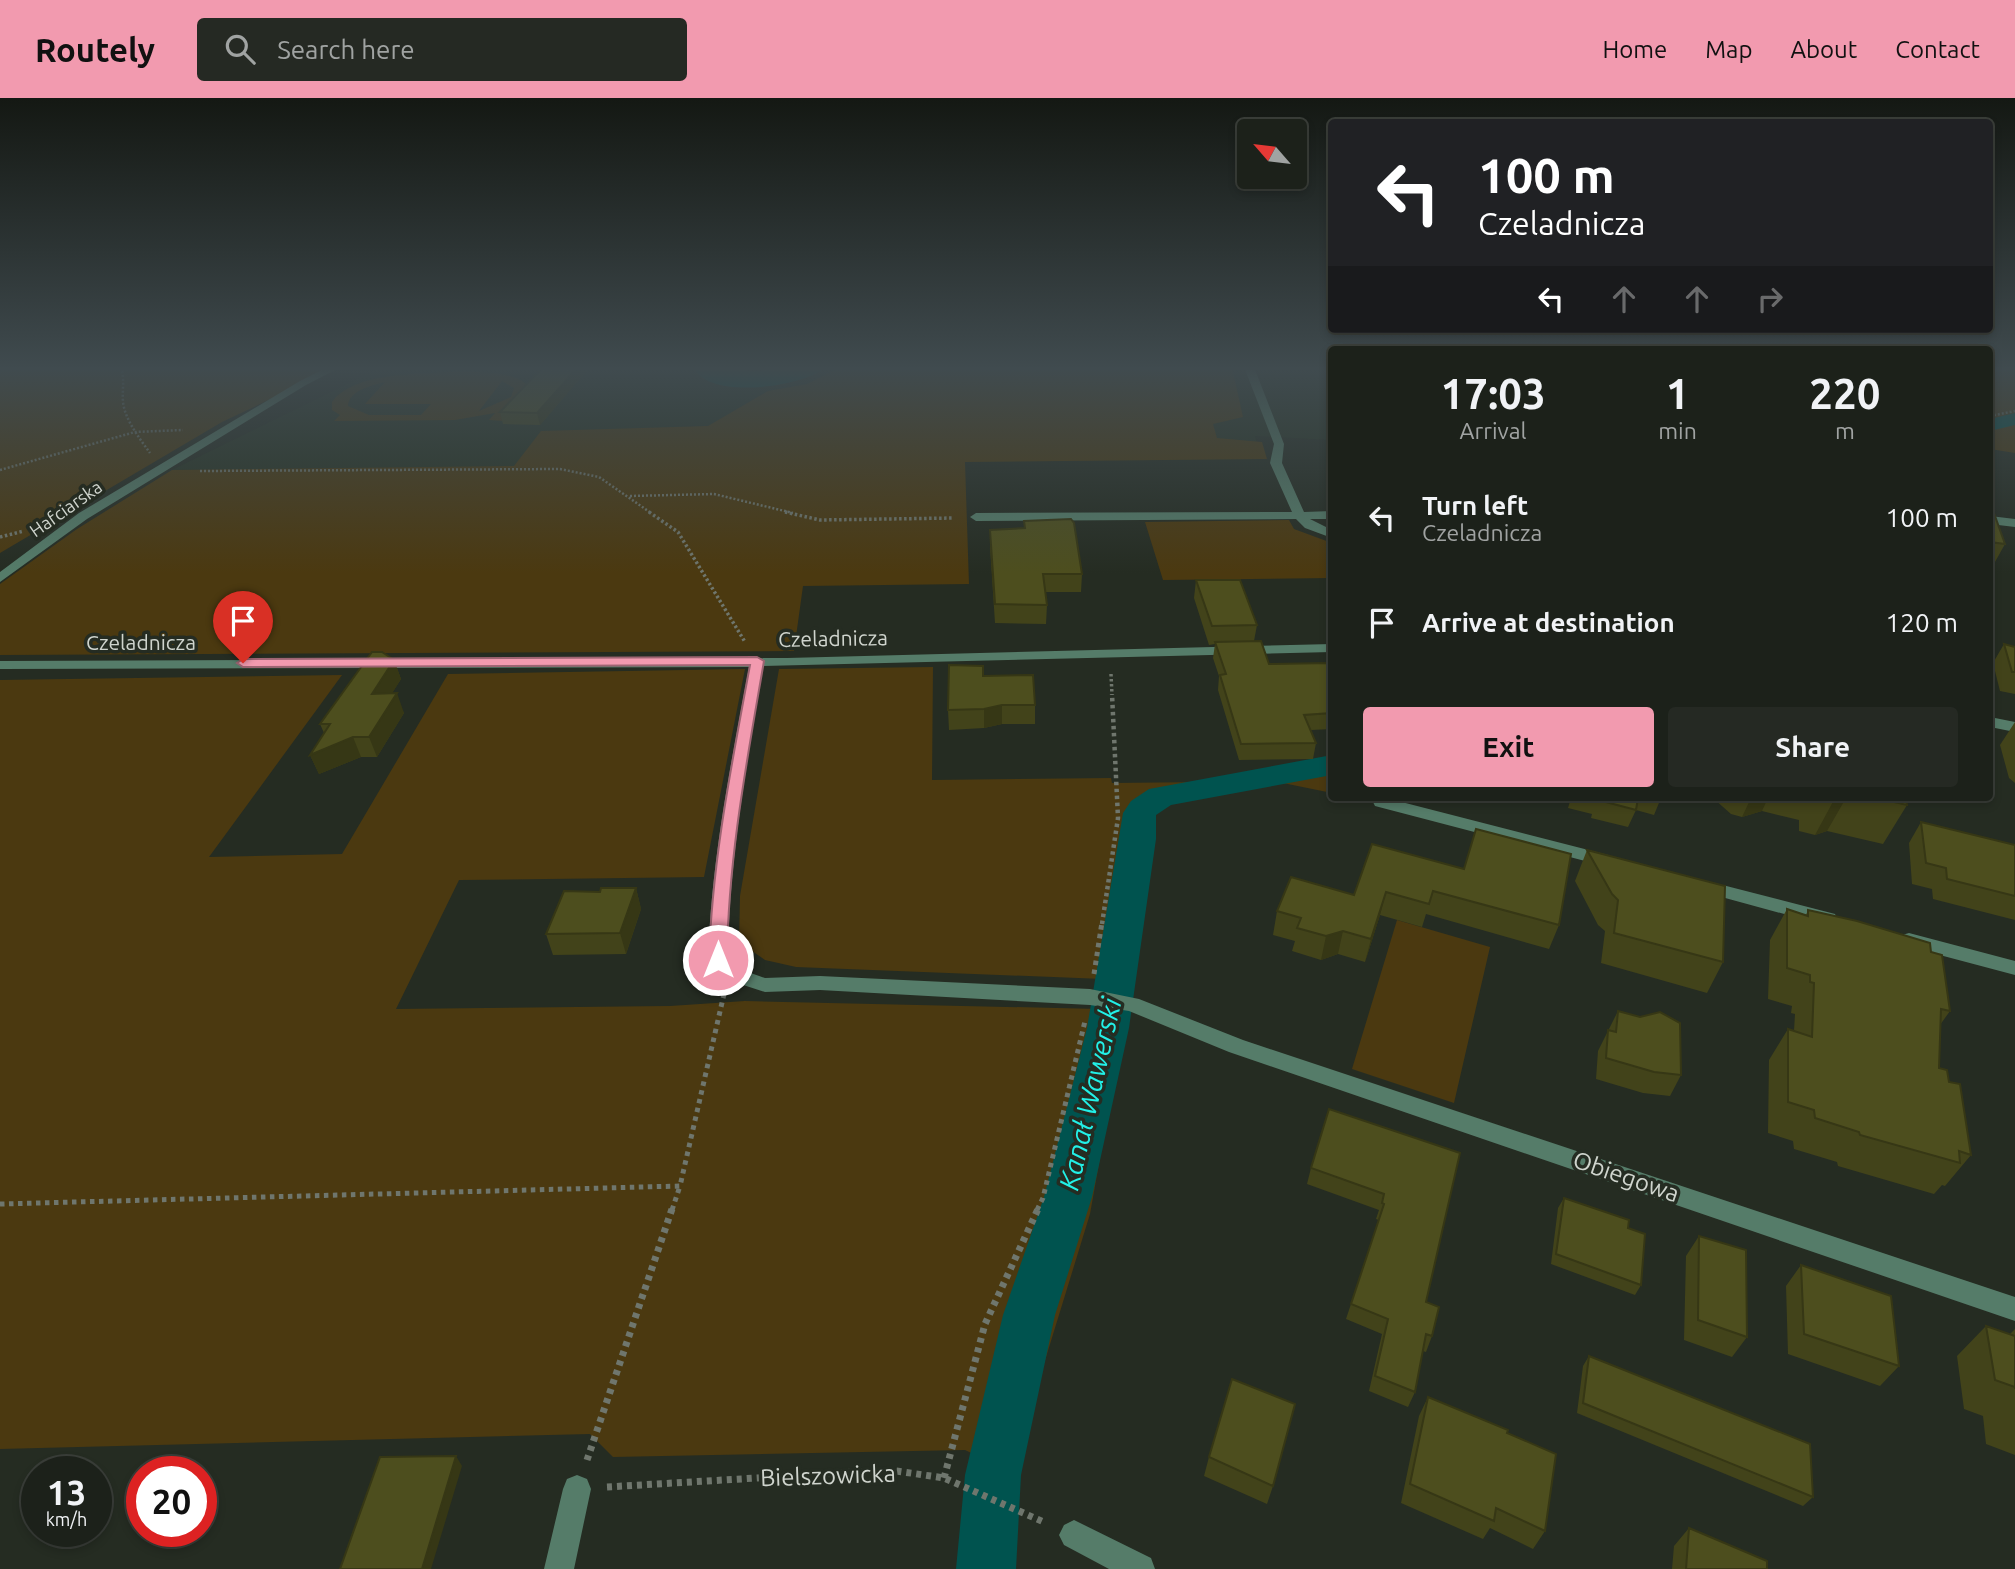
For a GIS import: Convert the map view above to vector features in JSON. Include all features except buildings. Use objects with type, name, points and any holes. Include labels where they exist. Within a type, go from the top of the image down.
[{"type":"street","name":"Hafciarska","points":[[0,578],[83,516],[214,436]]},
{"type":"street","points":[[1276,436],[1279,444],[1276,463],[1300,516],[1309,526],[1328,533]]},
{"type":"street","points":[[976,517],[1328,515]]},
{"type":"street","points":[[1993,520],[2015,523]]},
{"type":"street","name":"Czeladnicza","points":[[0,665],[757,661],[1328,648]]},
{"type":"street","points":[[729,970],[718,960],[719,905],[729,821],[757,661]]},
{"type":"street","points":[[1993,723],[2015,727]]},
{"type":"street","points":[[1381,802],[1623,865]]},
{"type":"street","points":[[1691,883],[1839,922]]},
{"type":"street","points":[[1893,936],[2015,968]]},
{"type":"street","name":"Obiegowa","points":[[729,970],[765,985],[820,984],[1090,997],[1132,1003],[1236,1046],[2015,1309]]},
{"type":"street","points":[[559,1569],[577,1489]]},
{"type":"street","points":[[1074,1535],[1140,1569]]},
{"type":"path","points":[[0,470],[122,436]]},
{"type":"path","points":[[138,436],[148,447],[155,471],[560,468],[599,477],[678,532],[757,661]]},
{"type":"path","points":[[627,496],[714,494],[820,520],[976,517]]},
{"type":"path","points":[[944,1478],[985,1324],[1043,1198],[1090,997],[1118,818],[1110,652]]},
{"type":"path","points":[[577,1489],[680,1186],[729,970]]},
{"type":"path","points":[[0,1204],[680,1186]]},
{"type":"path","name":"Bielszowicka","points":[[577,1489],[890,1470],[944,1478],[1074,1535]]},
{"type":"shaded area","points":[[0,436],[199,436],[0,553]]},
{"type":"shaded area","points":[[242,436],[1328,436],[1328,440],[1255,436],[1262,459],[172,470]]},
{"type":"shaded area","points":[[537,436],[1216,436],[1217,438],[1262,442],[1267,459],[965,462],[969,584],[803,586],[794,651],[0,655],[0,584],[77,529],[172,470],[514,466]]},
{"type":"shaded area","points":[[1993,436],[2015,436],[2015,453],[1993,449]]},
{"type":"shaded area","points":[[1289,520],[1294,529],[1328,542],[1328,578],[1163,580],[1145,522]]},
{"type":"shaded area","points":[[933,667],[932,780],[1111,778],[1112,783],[1207,782],[1328,759],[1328,792],[1273,781],[1160,806],[1150,815],[1145,835],[1129,993],[1102,989],[1103,979],[796,967],[765,960],[739,942],[740,896],[779,669]]},
{"type":"shaded area","points":[[745,669],[704,877],[459,880],[396,1009],[670,1006],[745,1001],[1099,1009],[1126,1013],[1090,1214],[1031,1406],[1019,1476],[965,1450],[613,1457],[590,1434],[0,1449],[0,680],[342,675],[209,857],[342,854],[448,674]]},
{"type":"shaded area","points":[[1397,920],[1490,947],[1454,1103],[1352,1069]]},
{"type":"waterway","name":"Kanał Wawerski","points":[[986,1569],[993,1475],[1029,1315],[1068,1197],[1108,1028],[1140,813],[1161,796],[1328,766]]},
{"type":"route","points":[[243,663],[757,661],[729,821],[719,905],[718,960]]}]
